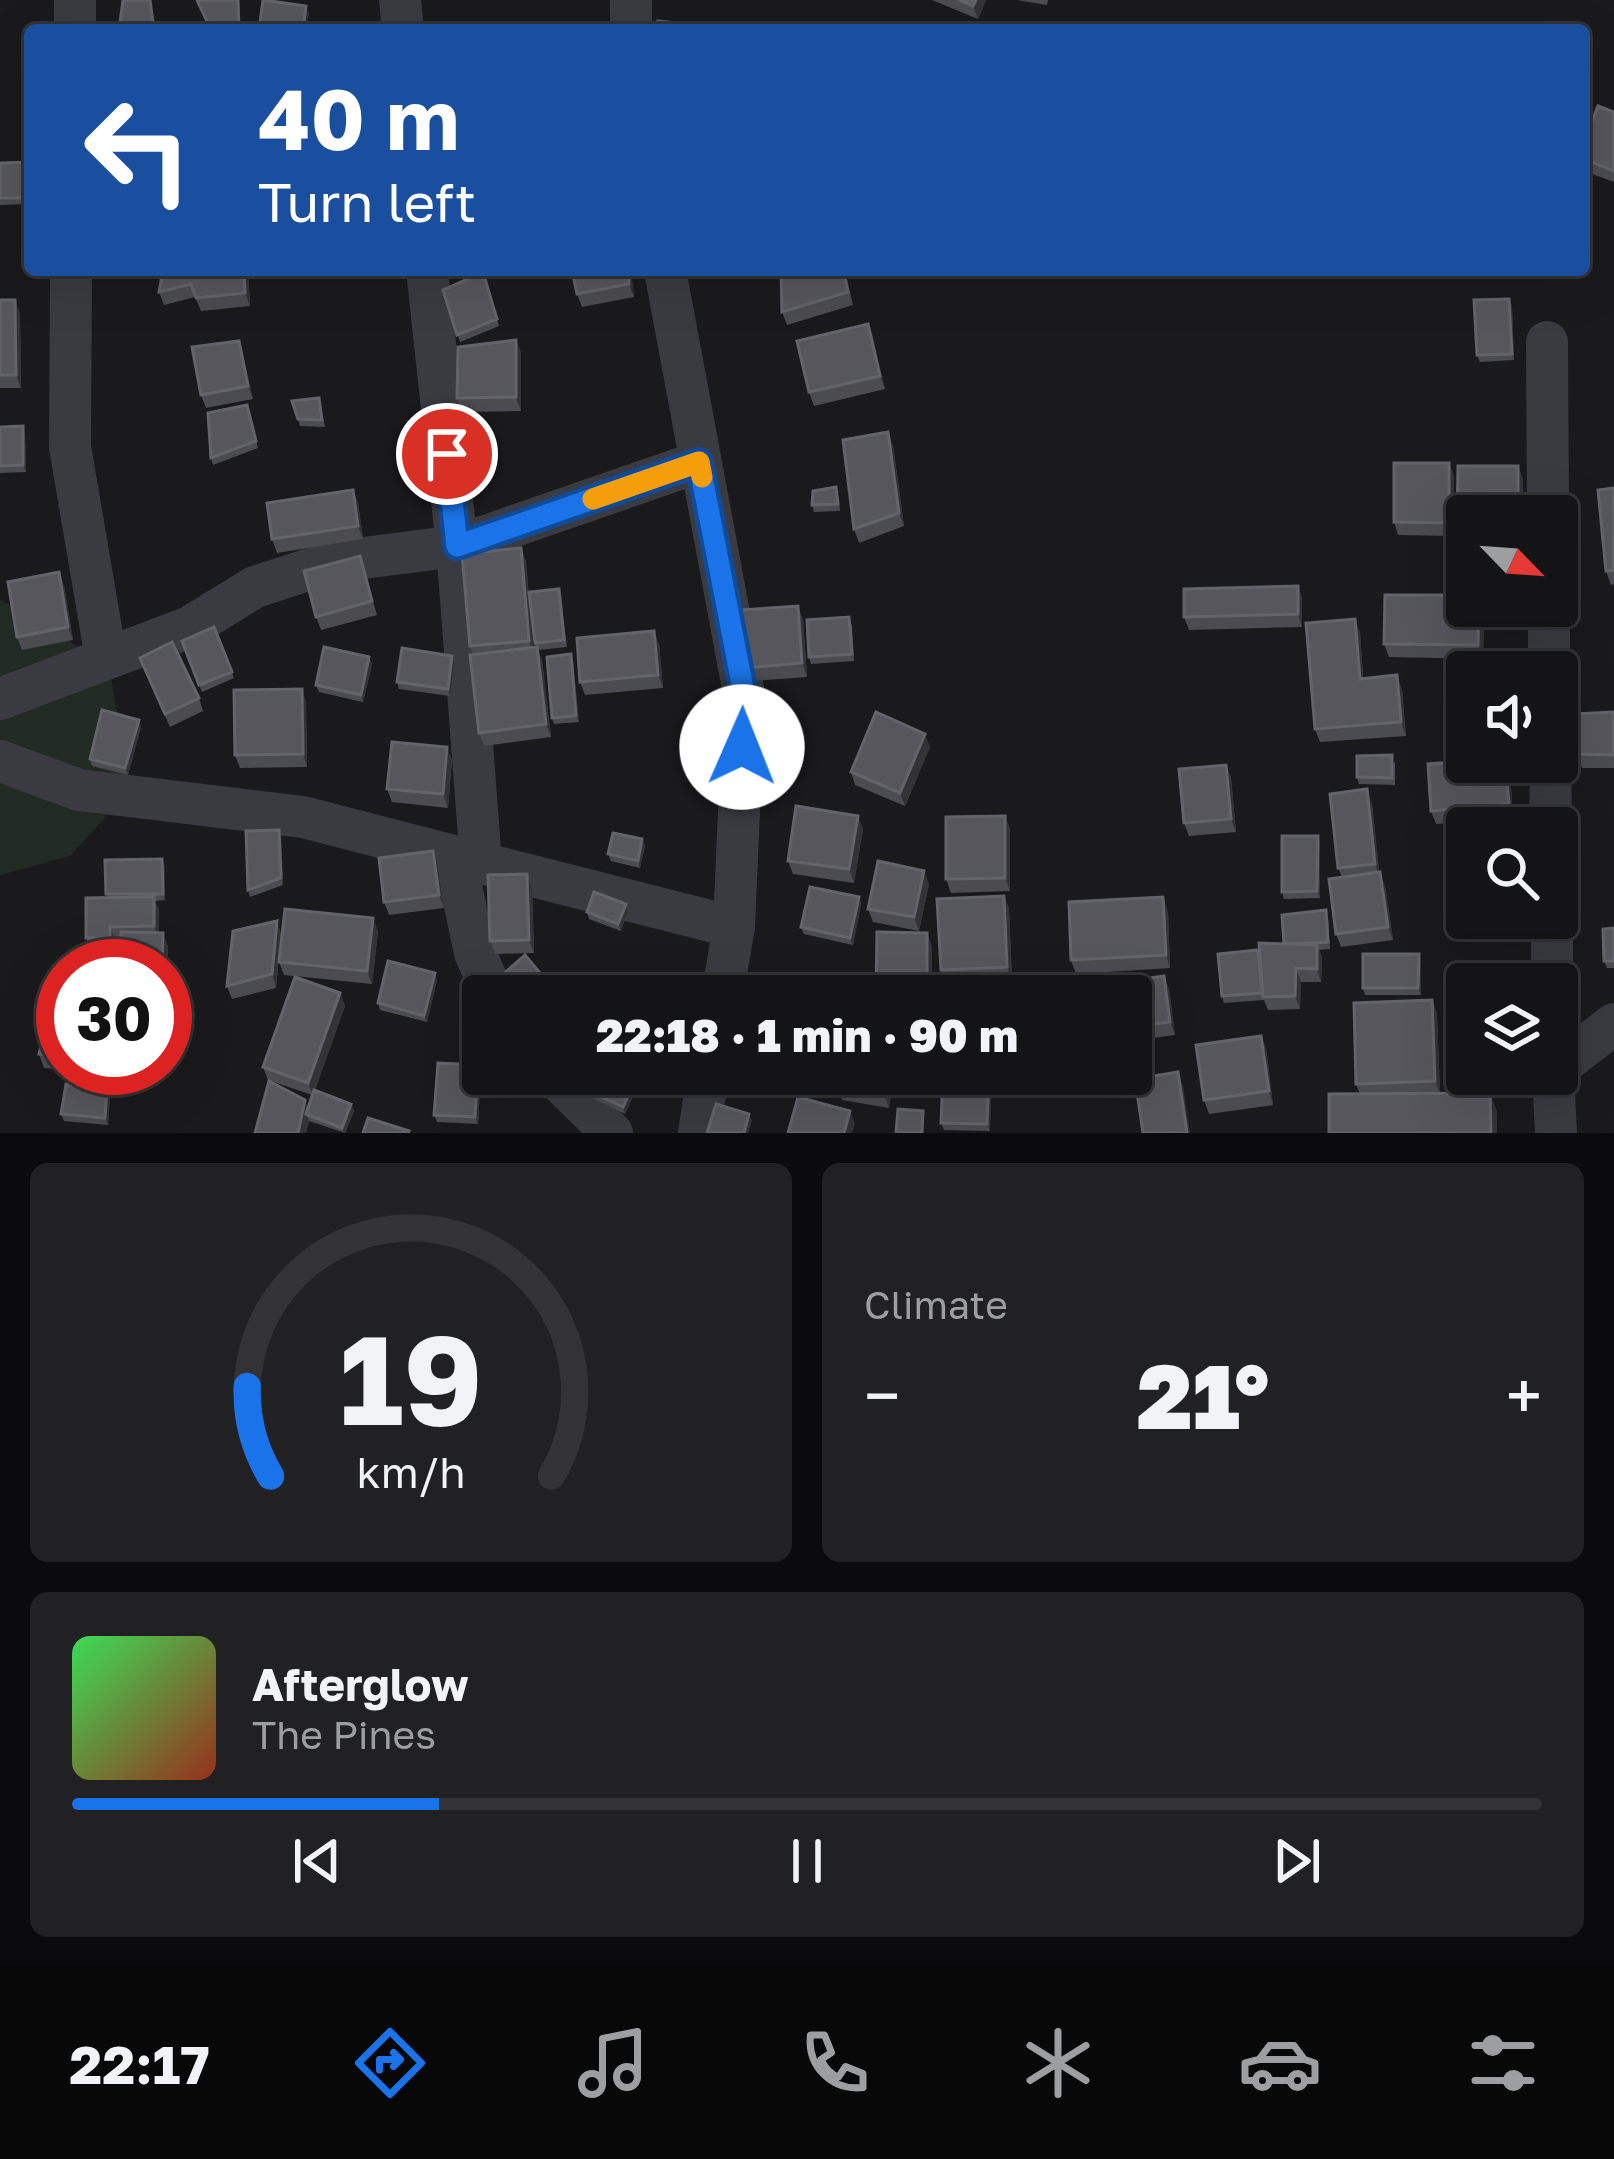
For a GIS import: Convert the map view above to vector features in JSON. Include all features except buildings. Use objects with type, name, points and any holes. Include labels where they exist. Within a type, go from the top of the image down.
[{"type":"street","points":[[71,276],[70,447],[106,658]]},
{"type":"street","points":[[428,276],[457,546],[475,953],[485,975]]},
{"type":"street","points":[[666,276],[744,694],[734,927],[726,975]]},
{"type":"street","points":[[1547,342],[1548,495]]},
{"type":"street","points":[[0,699],[190,628],[255,587],[332,562],[457,546],[699,462]]},
{"type":"street","points":[[0,761],[79,790],[281,814],[734,927]]},
{"type":"street","points":[[1578,1053],[1614,1024]]},
{"type":"street","points":[[699,1133],[705,1095]]},
{"type":"street","points":[[1555,1095],[1556,1133]]},
{"type":"street","points":[[568,1102],[612,1133]]},
{"type":"shaded area","points":[[0,599],[109,666],[128,774],[103,820],[70,856],[0,875]]},
{"type":"slow traffic","points":[[593,499],[699,462],[702,477]]},
{"type":"route","points":[[447,454],[457,546],[699,462],[744,694],[742,747]]}]
